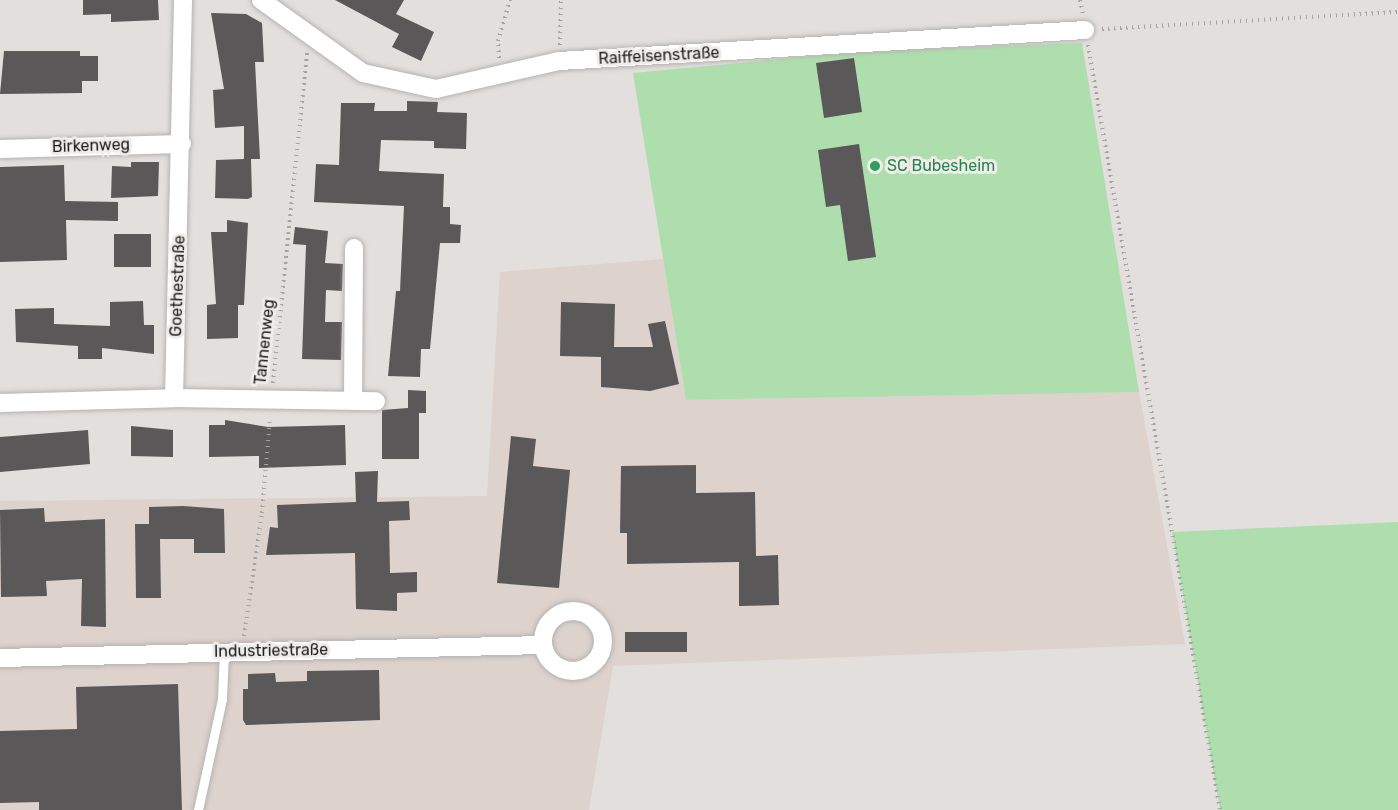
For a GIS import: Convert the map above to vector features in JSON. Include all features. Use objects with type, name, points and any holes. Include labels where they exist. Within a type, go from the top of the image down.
[{"type":"street","name":"Goethestraße","points":[[174,398],[182,144],[183,0]]},
{"type":"street","name":"Raiffeisenstraße","points":[[261,0],[363,74],[393,83],[436,89],[499,77],[559,60],[1085,30]]},
{"type":"street","name":"Birkenweg","points":[[0,149],[182,144]]},
{"type":"street","points":[[353,400],[354,248]]},
{"type":"street","points":[[0,403],[271,397],[376,401]]},
{"type":"street","name":"Industriestraße","points":[[0,658],[543,645]]},
{"type":"lane","points":[[198,810],[233,652]]},
{"type":"path","points":[[499,77],[498,41],[510,0]]},
{"type":"path","points":[[559,60],[561,0]]},
{"type":"path","points":[[1220,810],[1085,30],[1398,12]]},
{"type":"path","name":"Tannenweg","points":[[233,652],[262,513],[271,397],[309,35]]},
{"type":"shaded area","points":[[663,259],[686,400],[1139,392],[1185,644],[613,666],[589,810],[0,810],[0,501],[487,496],[500,272]]},
{"type":"green space","name":"SC Bubesheim","points":[[1082,43],[1139,392],[686,400],[633,73],[867,51]]},
{"type":"green space","points":[[1398,522],[1398,810],[1220,810],[1172,532]]},
{"type":"building","points":[[83,0],[158,0],[159,20],[111,22],[111,14],[83,15]]},
{"type":"building","points":[[335,0],[404,0],[396,14],[434,32],[421,61],[392,47],[399,34]]},
{"type":"building","points":[[211,13],[246,14],[262,23],[264,62],[255,62],[260,159],[251,159],[252,197],[248,199],[215,198],[216,160],[244,159],[244,126],[215,128],[213,90],[224,89]]},
{"type":"building","points":[[4,51],[80,51],[80,56],[98,56],[98,81],[82,81],[82,93],[0,94]]},
{"type":"building","points":[[854,58],[862,112],[824,118],[816,63]]},
{"type":"building","points":[[407,101],[438,102],[437,112],[467,113],[466,149],[434,148],[434,141],[381,140],[379,171],[444,174],[443,207],[450,207],[450,224],[461,225],[460,243],[440,243],[430,349],[421,349],[420,377],[388,376],[396,291],[400,291],[404,206],[314,202],[316,164],[339,165],[341,103],[375,103],[374,111],[407,111]]},
{"type":"building","points":[[859,144],[876,257],[848,261],[840,205],[826,207],[818,150]]},
{"type":"building","points":[[131,162],[159,162],[158,196],[111,198],[112,166],[131,167]]},
{"type":"building","points":[[64,165],[65,201],[118,202],[118,221],[66,220],[67,260],[0,262],[0,167]]},
{"type":"building","points":[[227,220],[248,223],[244,305],[238,305],[238,338],[207,339],[207,305],[216,304],[211,232],[227,232]]},
{"type":"building","points":[[295,227],[328,231],[325,263],[343,264],[342,291],[326,290],[325,322],[342,322],[341,360],[302,359],[306,245],[293,244]]},
{"type":"building","points":[[114,234],[151,234],[151,267],[114,267]]},
{"type":"building","points":[[143,301],[144,325],[154,325],[154,354],[102,348],[102,359],[78,359],[78,346],[16,342],[15,309],[54,308],[54,324],[110,326],[110,302]]},
{"type":"building","points":[[561,302],[615,304],[614,347],[653,347],[648,324],[665,321],[679,384],[650,391],[601,387],[601,357],[560,356]]},
{"type":"building","points":[[408,390],[426,391],[426,413],[419,413],[419,459],[382,459],[382,410],[408,408]]},
{"type":"building","points":[[225,420],[268,427],[345,425],[346,465],[259,468],[259,456],[209,457],[209,425],[225,425]]},
{"type":"building","points":[[131,426],[173,430],[173,457],[131,456]]},
{"type":"building","points":[[88,430],[90,464],[0,472],[0,437]]},
{"type":"building","points":[[511,436],[536,439],[533,466],[570,470],[559,588],[497,583]]},
{"type":"building","points":[[696,465],[696,493],[755,492],[756,556],[778,555],[779,605],[739,606],[739,562],[627,564],[627,533],[620,533],[621,466]]},
{"type":"building","points":[[378,471],[377,502],[409,501],[410,520],[389,521],[390,573],[417,572],[417,592],[397,593],[397,611],[356,609],[355,553],[266,555],[270,527],[278,528],[277,505],[356,502],[355,472]]},
{"type":"building","points":[[183,506],[224,509],[225,553],[194,553],[194,539],[160,539],[161,598],[136,598],[135,524],[149,524],[149,507]]},
{"type":"building","points":[[44,508],[45,522],[105,519],[106,627],[81,626],[82,579],[46,581],[47,596],[1,597],[0,510]]},
{"type":"building","points":[[625,632],[687,632],[687,652],[625,652]]},
{"type":"building","points":[[379,670],[380,720],[246,725],[243,720],[243,689],[248,689],[248,674],[275,673],[276,682],[307,681],[307,671]]},
{"type":"building","points":[[178,684],[182,810],[39,810],[39,802],[0,803],[0,731],[77,729],[76,687]]},
{"type":"place","name":"SC Bubesheim","points":[[875,166]]}]
